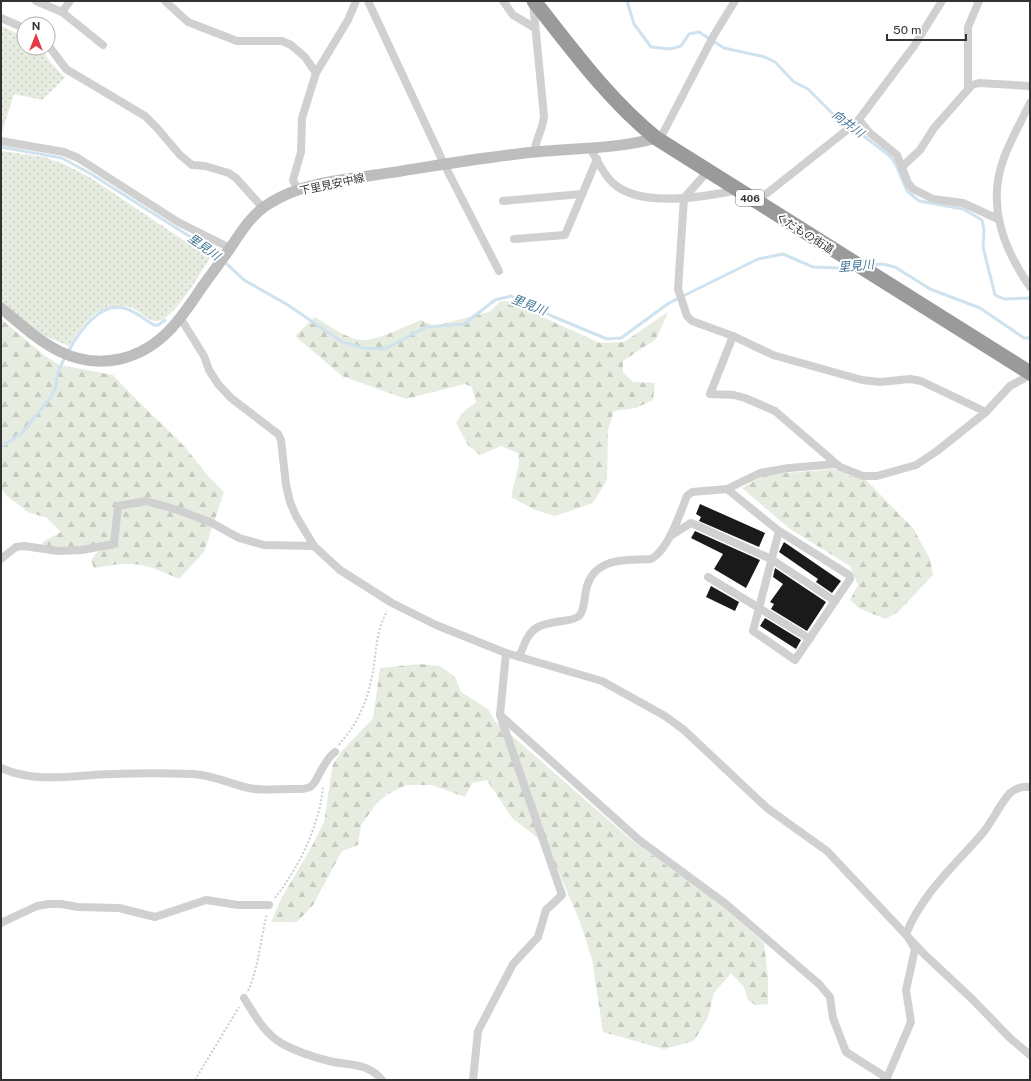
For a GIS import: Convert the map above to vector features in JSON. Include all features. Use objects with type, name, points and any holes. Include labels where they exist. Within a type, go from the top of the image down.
[{"type":"highway","name":"くだもの街道","points":[[534,1],[606,91],[638,124],[656,138],[1030,374]]},
{"type":"main road","name":"下里見安中線","points":[[1,308],[36,338],[70,356],[87,361],[103,362],[136,354],[166,335],[181,319],[247,223],[263,208],[298,190],[330,182],[444,164],[534,152],[632,143],[656,138]]},
{"type":"street","points":[[36,1],[62,12],[103,44]]},
{"type":"street","points":[[62,12],[70,1]]},
{"type":"street","points":[[165,1],[188,22],[237,40],[282,41],[291,45],[305,57],[316,73]]},
{"type":"street","points":[[298,190],[293,180],[301,152],[302,118],[316,73],[348,20],[356,1]]},
{"type":"street","points":[[368,1],[444,164],[499,271]]},
{"type":"street","points":[[504,1],[513,15],[535,28]]},
{"type":"street","points":[[534,1],[535,28],[544,116],[543,125],[536,140],[534,152]]},
{"type":"street","points":[[656,138],[662,135],[714,35],[735,1]]},
{"type":"street","points":[[756,202],[859,120],[914,46],[942,1]]},
{"type":"street","points":[[968,89],[968,27],[979,1]]},
{"type":"street","points":[[1,18],[16,25]]},
{"type":"street","points":[[56,56],[66,69],[145,116],[180,155],[192,165],[205,166],[229,173],[236,178],[263,208]]},
{"type":"street","points":[[903,166],[920,150],[934,128],[972,85],[979,83],[1030,86]]},
{"type":"street","points":[[1030,103],[1005,156],[998,178],[996,198],[998,218],[1002,234],[1019,271],[1030,287]]},
{"type":"street","points":[[859,120],[870,133],[897,155],[903,166],[908,183],[913,189],[934,199],[963,203],[998,218]]},
{"type":"street","points":[[1,141],[64,152],[78,158],[178,222],[229,249]]},
{"type":"street","points":[[589,147],[612,183],[631,194],[643,197],[684,198],[714,195],[738,190]]},
{"type":"street","points":[[514,239],[565,235],[597,159]]},
{"type":"street","points":[[708,171],[684,198],[678,289],[683,307],[687,316],[692,321],[733,336],[773,355],[862,380],[880,382],[910,379],[921,381],[986,412]]},
{"type":"street","points":[[503,201],[582,194]]},
{"type":"street","points":[[181,319],[204,356],[209,370],[218,384],[231,398],[278,434],[281,440],[286,485],[290,502],[296,516],[314,546],[340,570],[392,603],[436,625],[506,653],[602,681],[665,716],[767,808],[827,851],[906,934],[1011,1039],[1030,1055]]},
{"type":"street","points":[[733,336],[710,394],[734,395],[775,410],[836,464],[852,473],[863,476],[877,476],[916,465],[937,451],[986,412],[1010,386],[1030,374]]},
{"type":"street","points":[[519,657],[528,634],[542,625],[573,620],[580,615],[583,610],[586,588],[589,579],[596,570],[617,560],[651,559],[659,552],[670,536],[687,496],[692,492],[727,489],[760,473],[790,468],[836,464]]},
{"type":"street","points":[[727,489],[779,531],[849,575],[850,580],[795,660],[753,631],[779,531]]},
{"type":"street","points":[[1,559],[16,547],[24,546],[58,551],[82,550],[114,544],[118,506],[146,501],[178,510],[212,523],[239,538],[264,545],[314,546]]},
{"type":"street","points":[[670,536],[691,524],[771,559],[835,601]]},
{"type":"street","points":[[708,577],[810,639]]},
{"type":"street","points":[[473,1080],[478,1031],[513,964],[538,937],[546,910],[562,894],[500,715],[506,653]]},
{"type":"street","points":[[500,715],[639,840],[726,904],[819,984],[830,997],[833,1018],[846,1052],[887,1079],[911,1022],[906,990],[915,949],[906,934]]},
{"type":"street","points":[[1,768],[34,778],[112,774],[196,774],[224,780],[249,788],[293,789],[309,788],[314,784],[328,756],[336,752]]},
{"type":"street","points":[[906,934],[914,915],[942,877],[983,833],[1010,794],[1017,788],[1029,785]]},
{"type":"street","points":[[1,923],[37,906],[49,904],[61,904],[78,907],[119,908],[156,916],[206,900],[238,905],[269,905]]},
{"type":"street","points":[[244,998],[268,1033],[280,1042],[330,1062],[359,1064],[369,1069],[382,1080]]},
{"type":"path","points":[[336,752],[352,728],[367,698],[371,684],[377,636],[381,622],[392,603]]},
{"type":"path","points":[[195,1080],[244,998],[257,968],[260,939],[269,905],[308,843],[318,820],[324,782]]},
{"type":"green space","points":[[1,26],[16,33],[16,56],[46,56],[65,78],[42,100],[14,94],[1,135]]},
{"type":"green space","points":[[1,151],[44,157],[64,164],[91,178],[210,258],[194,284],[172,312],[165,318],[155,321],[149,319],[131,307],[110,307],[96,314],[90,319],[78,331],[69,346],[36,332],[1,303]]},
{"type":"green space","points":[[501,301],[514,302],[600,343],[624,342],[668,312],[656,339],[623,361],[623,372],[633,382],[655,383],[653,400],[636,408],[614,411],[608,430],[607,480],[593,503],[555,516],[533,509],[511,497],[519,463],[518,453],[501,446],[480,455],[468,445],[456,423],[461,414],[476,402],[472,387],[465,384],[406,399],[342,376],[295,336],[315,317],[352,338],[365,340],[371,339],[385,335],[421,320],[434,326],[489,312]]},
{"type":"green space","points":[[1,319],[45,356],[60,365],[113,375],[184,446],[210,478],[224,492],[204,552],[179,579],[156,569],[138,564],[119,564],[94,568],[91,560],[103,545],[71,550],[41,547],[43,542],[61,532],[47,518],[28,512],[7,496],[1,489]]},
{"type":"green space","points":[[834,469],[850,476],[866,480],[913,528],[930,559],[933,575],[898,612],[885,619],[859,608],[850,600],[858,585],[850,566],[790,529],[742,488],[764,475]]},
{"type":"green space","points":[[420,664],[440,666],[455,677],[461,692],[488,709],[494,720],[629,838],[675,872],[708,893],[764,943],[768,978],[768,1004],[755,1005],[748,1000],[744,987],[731,973],[714,993],[708,1017],[694,1041],[664,1049],[603,1032],[592,959],[580,922],[558,870],[538,838],[512,818],[487,780],[472,783],[465,797],[432,785],[406,785],[388,794],[377,803],[361,825],[358,845],[342,851],[313,905],[297,922],[271,922],[281,899],[312,846],[324,822],[333,764],[342,751],[373,718],[380,668]]},
{"type":"building","points":[[700,504],[765,533],[759,547],[699,521],[701,517],[696,514]]},
{"type":"building","points":[[695,531],[760,560],[746,588],[714,569],[723,554],[691,538]]},
{"type":"building","points":[[784,542],[841,581],[832,593],[816,582],[818,579],[779,552]]},
{"type":"building","points":[[775,568],[826,602],[807,631],[771,609],[774,604],[770,602],[783,584],[773,577]]},
{"type":"building","points":[[711,586],[739,602],[735,611],[706,597]]},
{"type":"building","points":[[765,618],[801,640],[796,649],[760,626]]},
{"type":"waterway","name":"向井川","points":[[627,1],[634,24],[651,47],[670,49],[681,46],[689,34],[699,32],[724,48],[765,57],[775,62],[794,82],[808,89],[839,120],[847,123],[891,157],[907,191],[919,201],[963,209],[982,220],[984,230],[983,247],[995,295],[1004,299],[1030,298]]},
{"type":"waterway","name":"里見川","points":[[1,147],[62,158],[91,174],[214,252],[244,280],[288,305],[342,342],[364,348],[385,349],[426,327],[464,324],[495,300],[511,296],[554,317],[607,339],[621,338],[669,303],[758,259],[783,254],[813,267],[851,267]]},
{"type":"waterway","name":"里見川","points":[[869,265],[882,264],[895,267],[930,289],[980,308],[1024,338],[1030,338]]},
{"type":"waterway","points":[[68,352],[84,327],[100,313],[108,309],[117,307],[127,309],[154,325],[158,325],[165,320]]},
{"type":"waterway","points":[[1,447],[22,433],[48,401],[55,389],[58,372],[65,357]]}]
